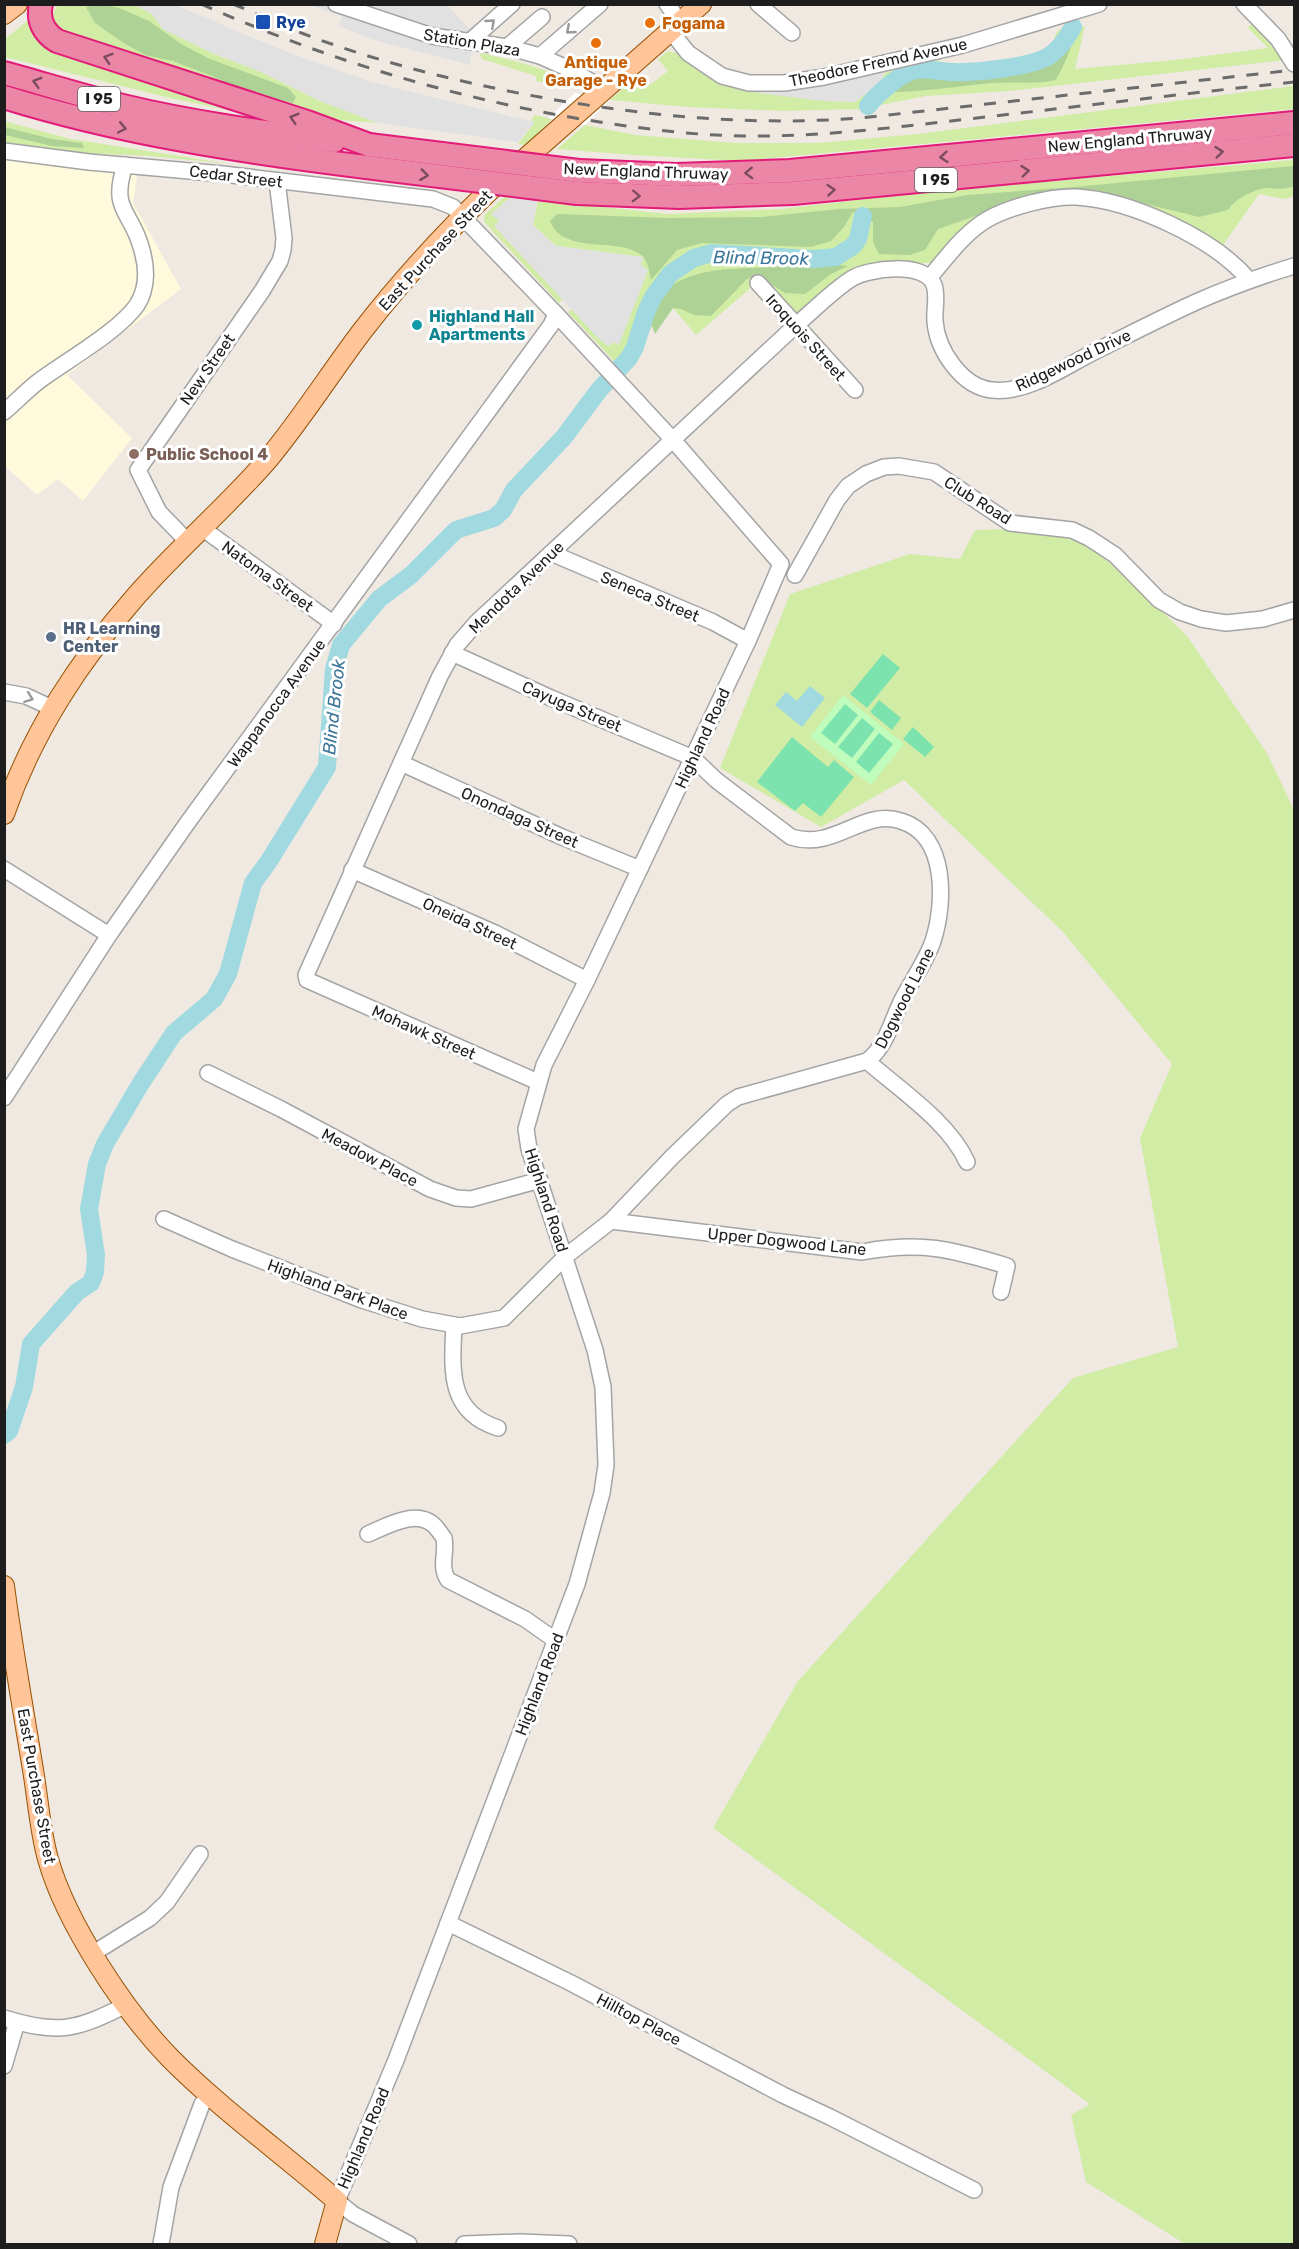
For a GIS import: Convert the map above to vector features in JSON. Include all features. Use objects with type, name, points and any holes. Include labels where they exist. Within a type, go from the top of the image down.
[{"type":"highway","points":[[41,4],[39,15],[42,27],[57,41],[308,122],[367,156]]},
{"type":"highway","name":"New England Thruway","points":[[4,73],[121,106],[367,156]]},
{"type":"highway","name":"New England Thruway","points":[[4,98],[84,120],[194,143],[367,156],[679,197],[793,193],[1294,145]]},
{"type":"highway","name":"New England Thruway","points":[[578,182],[676,175],[790,171],[1294,123]]},
{"type":"main road","points":[[4,14],[17,4]]},
{"type":"main road","name":"East Purchase Street","points":[[188,542],[271,455],[376,313],[464,216],[491,189],[701,4]]},
{"type":"main road","points":[[4,814],[36,739],[52,708],[76,672],[137,595],[188,542]]},
{"type":"main road","name":"East Purchase Street","points":[[4,1586],[48,1859],[66,1905],[92,1954],[126,2006],[164,2051],[210,2094],[337,2200]]},
{"type":"main road","points":[[325,2244],[337,2200]]},
{"type":"street","name":"Station Plaza","points":[[336,4],[376,11],[432,36],[507,47],[540,56],[569,69],[603,89]]},
{"type":"street","points":[[469,42],[512,4]]},
{"type":"street","points":[[540,56],[600,4]]},
{"type":"street","name":"Theodore Fremd Avenue","points":[[667,4],[688,53],[722,76],[749,83],[783,83],[824,78],[963,45],[1096,5]]},
{"type":"street","points":[[758,4],[792,33]]},
{"type":"street","points":[[1244,4],[1272,32],[1294,64]]},
{"type":"street","points":[[507,47],[542,17]]},
{"type":"street","name":"Cedar Street","points":[[4,151],[433,199],[453,207],[464,216]]},
{"type":"street","points":[[4,412],[38,382],[126,317],[142,294],[145,281],[141,246],[121,206],[119,192],[125,165]]},
{"type":"street","name":"New Street","points":[[188,542],[159,512],[138,470],[262,291],[280,261],[284,237],[277,181]]},
{"type":"street","points":[[795,326],[843,285],[860,274],[907,269],[922,272],[930,277],[967,235],[987,220],[1010,209],[1068,197],[1117,205],[1168,223],[1191,234],[1239,268],[1249,280]]},
{"type":"street","name":"Highland Road","points":[[337,2200],[396,2060],[577,1584],[602,1493],[606,1465],[603,1387],[596,1350],[529,1149],[525,1129],[544,1065],[693,758],[782,564],[673,440],[464,216]]},
{"type":"street","name":"Ridgewood Drive","points":[[930,277],[936,292],[937,332],[949,359],[974,384],[982,389],[1000,391],[1034,382],[1166,316],[1249,280],[1294,266]]},
{"type":"street","name":"Iroquois Street","points":[[758,283],[855,390]]},
{"type":"street","name":"Wappanocca Avenue","points":[[4,1098],[109,935],[188,822],[334,624],[556,314]]},
{"type":"street","name":"Mendota Avenue","points":[[310,981],[307,980],[306,971],[452,653],[477,622],[795,326]]},
{"type":"street","name":"Club Road","points":[[795,575],[837,500],[848,486],[884,467],[899,466],[934,472],[1010,523],[1072,530],[1089,538],[1115,555],[1159,600],[1200,620],[1226,622],[1263,619],[1294,610]]},
{"type":"street","name":"Natoma Street","points":[[202,528],[334,624]]},
{"type":"street","name":"Seneca Street","points":[[551,553],[713,622],[748,641]]},
{"type":"street","name":"Cayuga Street","points":[[452,653],[693,758]]},
{"type":"street","points":[[4,692],[26,696],[52,708]]},
{"type":"street","name":"Dogwood Lane","points":[[566,1256],[611,1221],[727,1104],[738,1097],[867,1061],[881,1047],[932,943],[941,912],[941,890],[932,846],[920,831],[910,824],[898,820],[882,819],[862,823],[822,840],[804,841],[791,837],[716,780],[693,758]]},
{"type":"street","name":"Onondaga Street","points":[[401,763],[562,837],[640,869]]},
{"type":"street","points":[[4,869],[109,935]]},
{"type":"street","name":"Oneida Street","points":[[352,870],[495,933],[587,980]]},
{"type":"street","name":"Mohawk Street","points":[[310,981],[538,1082]]},
{"type":"street","points":[[867,1061],[960,1145],[967,1162]]},
{"type":"street","name":"Meadow Place","points":[[208,1073],[281,1108],[430,1189],[456,1198],[471,1199],[540,1180]]},
{"type":"street","name":"Highland Park Place","points":[[164,1219],[232,1249],[362,1300],[422,1319],[460,1326],[504,1318],[566,1256]]},
{"type":"street","name":"Upper Dogwood Lane","points":[[611,1221],[862,1251],[932,1246],[1007,1266],[1001,1292]]},
{"type":"street","points":[[454,1325],[453,1362],[456,1392],[468,1410],[482,1423],[498,1428]]},
{"type":"street","points":[[368,1534],[401,1520],[428,1521],[444,1538],[443,1573],[448,1580],[525,1619],[555,1640]]},
{"type":"street","points":[[92,1954],[150,1918],[167,1902],[200,1854]]},
{"type":"street","name":"Hilltop Place","points":[[448,1923],[571,1983],[783,2095],[974,2190]]},
{"type":"street","points":[[4,2066],[11,2020],[40,2028],[66,2029],[88,2024],[126,2006]]},
{"type":"street","points":[[161,2244],[171,2187],[202,2104],[210,2094]]},
{"type":"street","points":[[337,2200],[353,2214],[410,2244]]},
{"type":"street","points":[[464,2244],[520,2242],[569,2244]]},
{"type":"shaded area","points":[[135,5],[175,5],[287,52],[371,82],[535,122],[518,142],[378,123],[320,101],[261,72],[212,53],[163,29],[152,14]]},
{"type":"shaded area","points":[[310,5],[447,5],[473,33],[470,65],[378,41],[339,26],[342,16]]},
{"type":"shaded area","points":[[884,73],[882,82],[855,102],[822,101],[751,92],[794,90]]},
{"type":"shaded area","points":[[5,154],[138,170],[133,203],[181,289],[67,375],[132,438],[83,501],[58,479],[37,495],[5,466]]},
{"type":"shaded area","points":[[542,170],[533,225],[556,246],[643,257],[641,265],[648,270],[619,345],[614,342],[608,346],[598,338],[494,226],[499,221],[491,214]]},
{"type":"green space","points":[[101,4],[119,8],[149,21],[181,44],[210,59],[288,88],[296,97],[293,103],[248,93],[173,61],[145,55],[95,23],[86,7]]},
{"type":"green space","points":[[58,5],[135,5],[152,14],[163,29],[212,53],[261,72],[320,101],[378,123],[340,120],[297,110],[75,44],[54,26],[53,13]]},
{"type":"green space","points":[[32,17],[38,27],[257,116],[174,99],[5,57],[5,39]]},
{"type":"green space","points":[[1253,25],[1285,60],[1010,91],[926,96],[860,109],[783,111],[688,107],[610,100],[630,82],[651,84],[668,71],[658,59],[668,51],[676,53],[713,81],[751,92],[861,95],[882,82],[884,73],[938,60],[946,69],[1037,54],[1053,43],[1056,33],[1061,29],[1085,26],[1075,69],[1175,60],[1268,48],[1248,28]]},
{"type":"green space","points":[[1073,31],[1070,50],[1056,80],[991,83],[897,92],[893,91],[887,80],[890,76],[928,66],[952,70],[1039,57],[1051,44],[1061,40],[1064,34]]},
{"type":"green space","points":[[480,54],[545,70],[578,89],[536,81],[536,76],[482,59]]},
{"type":"green space","points":[[1294,86],[1294,109],[742,161],[557,149],[585,125],[635,135],[734,143],[819,143],[918,134]]},
{"type":"green space","points":[[534,115],[552,119],[526,145],[518,144],[535,122],[531,121]]},
{"type":"green space","points":[[4,121],[71,139],[230,164],[150,156],[80,153],[5,142]]},
{"type":"green space","points":[[4,127],[52,139],[82,143],[84,148],[52,146],[5,135]]},
{"type":"green space","points":[[1294,160],[1294,196],[1284,199],[1259,194],[1221,248],[1116,199],[1017,203],[938,262],[874,267],[795,316],[761,279],[696,335],[673,308],[652,326],[626,374],[568,312],[572,309],[598,338],[609,346],[614,342],[642,257],[556,246],[533,225],[538,200],[667,214],[781,209],[935,191]]},
{"type":"green space","points":[[1294,166],[1294,186],[1284,189],[1260,189],[1242,197],[1228,210],[1199,217],[1126,199],[1075,191],[1027,198],[938,229],[925,250],[910,255],[879,254],[873,242],[873,222],[853,212],[844,227],[831,241],[811,247],[702,243],[677,250],[651,280],[649,269],[640,254],[618,246],[578,242],[566,238],[550,221],[557,214],[668,218],[762,217],[839,209],[900,207],[967,195]]},
{"type":"green space","points":[[536,169],[495,227],[563,299],[559,303],[485,223],[484,219],[485,214]]},
{"type":"green space","points":[[831,264],[848,266],[831,274],[805,294],[785,293],[756,275],[747,279],[711,316],[694,315],[673,308],[655,334],[647,320],[663,293],[688,277],[719,270]]},
{"type":"green space","points":[[1006,529],[1051,533],[1090,546],[1133,583],[1187,636],[1267,753],[1294,810],[1294,2244],[1185,2244],[1086,2182],[1071,2115],[1090,2104],[713,1828],[798,1681],[1073,1378],[1178,1347],[1140,1138],[1172,1064],[1063,932],[904,780],[821,827],[720,768],[790,594],[910,554],[960,559],[975,530]]},
{"type":"green space","points":[[883,654],[900,668],[867,708],[850,694]]},
{"type":"green space","points":[[843,695],[904,744],[871,785],[810,737]]},
{"type":"green space","points":[[879,700],[901,718],[892,730],[870,712]]},
{"type":"green space","points":[[845,704],[858,715],[835,744],[821,733]]},
{"type":"green space","points":[[862,718],[875,729],[852,758],[838,747]]},
{"type":"green space","points":[[913,727],[934,747],[925,757],[903,739]]},
{"type":"green space","points":[[879,733],[893,744],[869,773],[856,762]]},
{"type":"green space","points":[[792,737],[828,767],[834,760],[854,777],[821,817],[803,803],[795,811],[757,782]]},
{"type":"water","points":[[810,686],[825,698],[802,727],[775,705],[786,692],[797,701]]},
{"type":"pier","points":[[575,93],[610,100],[585,125],[548,118]]},
{"type":"waterway","name":"Blind Brook","points":[[868,106],[890,85],[916,70],[975,71],[1017,66],[1041,60],[1057,50],[1073,27]]},
{"type":"waterway","name":"Blind Brook","points":[[4,1435],[9,1431],[24,1387],[31,1344],[77,1292],[91,1283],[95,1272],[96,1255],[89,1209],[97,1164],[105,1144],[174,1033],[214,999],[228,974],[253,883],[327,767],[334,669],[341,645],[379,599],[411,575],[456,530],[494,518],[503,510],[514,490],[564,437],[599,390],[629,358],[653,297],[670,274],[694,258],[712,253],[814,259],[836,257],[853,246],[858,239],[863,216]]},
{"type":"railway","points":[[201,4],[338,58],[431,86],[526,109],[575,118],[700,134],[772,136],[860,131],[1294,82]]},
{"type":"railway","points":[[233,4],[334,45],[457,80],[550,99],[628,111],[705,118],[782,121],[861,118],[1294,70]]},
{"type":"place","name":"Rye","points":[[263,22]]},
{"type":"place","name":"Fogama","points":[[650,23]]},
{"type":"place","name":"Antique Garage - Rye","points":[[596,43]]},
{"type":"place","name":"Highland Hall Apartments","points":[[417,325]]},
{"type":"place","name":"Public School 4","points":[[134,454]]},
{"type":"place","name":"HR Learning Center","points":[[51,637]]}]
